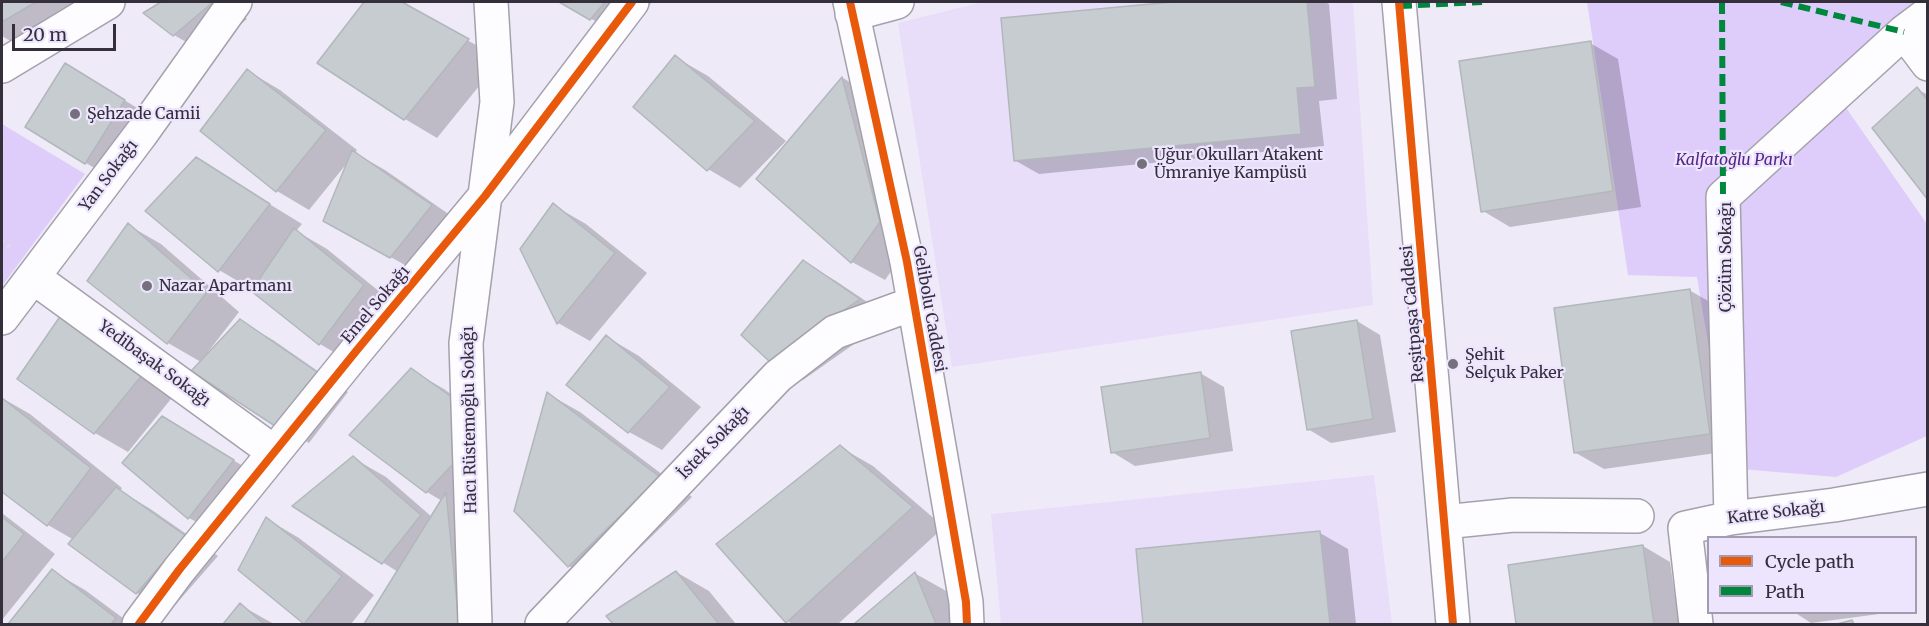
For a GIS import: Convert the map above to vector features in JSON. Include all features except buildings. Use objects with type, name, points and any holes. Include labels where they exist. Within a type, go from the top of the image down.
[{"type":"street","points":[[2,66],[108,2]]},
{"type":"street","name":"Yan Sokağı","points":[[2,318],[141,134],[235,2]]},
{"type":"street","name":"Hacı Rüstemoğlu Sokağı","points":[[475,624],[466,343],[497,102],[491,2]]},
{"type":"street","name":"Emel Sokağı","points":[[138,624],[274,452],[485,196],[632,2]]},
{"type":"street","points":[[851,8],[897,2]]},
{"type":"street","name":"Reşitpaşa Caddesi","points":[[1400,2],[1453,624]]},
{"type":"street","name":"Gelibolu Caddesi","points":[[851,8],[915,303],[966,602],[967,624]]},
{"type":"street","points":[[1916,23],[1928,64]]},
{"type":"street","name":"Çözüm Sokağı","points":[[1731,518],[1723,196],[1916,23]]},
{"type":"street","name":"Yedibaşak Sokağı","points":[[33,277],[274,452]]},
{"type":"street","name":"İstek Sokağı","points":[[542,624],[778,376],[835,332],[915,303]]},
{"type":"street","name":"Katre Sokağı","points":[[1696,624],[1685,528],[1731,518],[1834,505],[1927,489]]},
{"type":"street","points":[[1444,522],[1513,515],[1637,516]]},
{"type":"path","points":[[2,142],[2,152]]},
{"type":"shaded area","name":"Uğur Okulları Atakent Ümraniye Kampüsü","points":[[982,2],[1353,2],[1373,305],[952,367],[898,23]]},
{"type":"shaded area","points":[[1374,475],[1392,624],[1001,624],[991,514]]},
{"type":"green space","name":"Kalfatoğlu Parkı","points":[[1587,2],[1919,2],[1842,102],[1927,224],[1927,436],[1836,477],[1729,468],[1697,277],[1628,275]]},
{"type":"green space","points":[[2,124],[85,174],[2,286]]},
{"type":"marked path","points":[[1400,6],[1482,2]]},
{"type":"marked path","points":[[1722,2],[1723,197]]},
{"type":"marked path","points":[[1781,2],[1904,32]]},
{"type":"cycle path","points":[[139,624],[179,570],[485,196],[632,2]]},
{"type":"cycle path","points":[[850,2],[907,262],[966,602],[967,624]]},
{"type":"cycle path","points":[[1399,2],[1453,624]]},
{"type":"place","name":"Şehzade Camii","points":[[75,114]]},
{"type":"place","name":"Uğur Okulları Atakent Ümraniye Kampüsü","points":[[1142,164]]},
{"type":"place","name":"Nazar Apartmanı","points":[[147,286]]},
{"type":"place","name":"Şehit Selçuk Paker","points":[[1453,364]]}]
